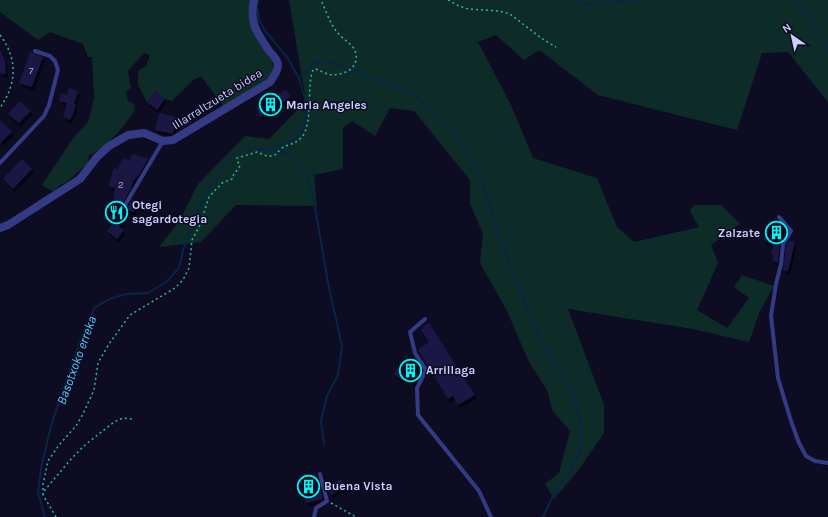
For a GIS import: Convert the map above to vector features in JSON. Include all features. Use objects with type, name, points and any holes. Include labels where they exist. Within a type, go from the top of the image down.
[{"type":"street","name":"Illarraltzueta bidea","points":[[0,228],[8,225],[80,179],[97,157],[110,146],[128,135],[144,133],[163,141],[173,140],[270,82],[276,74],[278,65],[252,21],[254,0]]},
{"type":"lane","points":[[0,163],[44,116],[49,106],[58,70],[55,61],[50,56],[35,51]]},
{"type":"lane","points":[[125,205],[163,141]]},
{"type":"lane","points":[[779,217],[791,231],[783,244],[781,264],[771,316],[778,378],[791,421],[806,456],[815,461],[828,463]]},
{"type":"lane","points":[[425,320],[410,332],[415,353],[426,370],[417,388],[418,415],[479,491],[491,517]]},
{"type":"lane","points":[[314,517],[316,508],[327,501],[320,474]]},
{"type":"path","points":[[56,517],[43,495],[43,484],[48,461],[59,445],[76,426],[83,414],[94,390],[98,363],[109,344],[130,315],[175,288],[183,280],[189,268],[192,240],[200,226],[209,197],[222,183],[232,179],[240,166],[237,158],[257,152],[267,156],[272,156],[283,147],[290,146],[300,139],[305,131],[308,118],[313,70],[316,69],[328,74],[337,75],[349,71],[355,64],[356,60],[354,49],[333,26],[321,0]]},
{"type":"path","points":[[448,0],[468,9],[499,11],[510,14],[540,38],[556,46]]},
{"type":"path","points":[[0,34],[7,44],[13,62],[10,93],[0,108]]},
{"type":"path","points":[[43,495],[72,458],[85,445],[114,422],[123,418],[132,419]]},
{"type":"path","points":[[327,501],[356,517]]},
{"type":"green space","points":[[0,0],[254,0],[251,10],[273,62],[273,71],[266,81],[223,106],[201,76],[192,81],[172,101],[165,99],[156,91],[147,102],[138,85],[138,71],[146,66],[150,55],[144,53],[128,71],[131,88],[126,92],[128,101],[134,104],[135,110],[127,122],[108,142],[89,155],[88,163],[66,183],[61,184],[54,192],[42,185],[74,137],[88,122],[94,99],[92,57],[88,57],[83,44],[50,32],[38,40],[0,12]]},
{"type":"green space","points":[[289,0],[828,0],[828,102],[788,52],[762,53],[737,130],[598,95],[539,50],[524,60],[496,35],[478,42],[511,105],[533,158],[597,178],[617,227],[634,242],[699,227],[690,211],[694,205],[721,205],[740,224],[711,245],[718,263],[697,310],[727,328],[749,298],[734,287],[742,275],[774,286],[760,311],[749,342],[693,329],[568,309],[604,405],[604,433],[580,468],[554,499],[545,484],[559,473],[570,431],[552,410],[548,392],[529,362],[506,309],[480,263],[483,234],[470,204],[470,180],[414,111],[390,108],[375,136],[352,121],[343,128],[343,169],[314,175],[317,206],[236,205],[201,242],[159,247],[180,220],[198,184],[245,136],[269,139],[306,101]]},
{"type":"building","points":[[0,50],[5,60],[6,74],[0,73]]},
{"type":"building","points":[[30,52],[43,57],[32,87],[19,83]]},
{"type":"building","points":[[69,88],[78,91],[74,104],[76,105],[70,120],[63,117],[67,103],[59,101],[61,93],[67,95]]},
{"type":"building","name":"Maria Angeles","points":[[286,89],[291,97],[261,117],[256,108]]},
{"type":"building","points":[[156,91],[165,99],[157,110],[147,102]]},
{"type":"building","points":[[20,101],[31,111],[19,123],[8,114]]},
{"type":"building","points":[[159,113],[176,117],[173,134],[155,130]]},
{"type":"building","points":[[0,120],[12,132],[0,143]]},
{"type":"building","points":[[132,154],[148,159],[139,175],[133,181],[131,189],[122,204],[122,207],[125,208],[128,207],[132,199],[136,201],[134,212],[125,210],[119,226],[124,230],[117,239],[107,231],[117,218],[106,214],[110,203],[113,204],[115,188],[109,187],[110,181],[114,168],[118,169],[123,158],[130,160]]},
{"type":"building","points":[[22,159],[32,169],[13,189],[3,179]]},
{"type":"building","name":"Zalzate","points":[[776,222],[786,230],[780,243],[778,263],[772,261],[774,255],[771,255],[773,246],[763,239]]},
{"type":"building","points":[[789,241],[795,242],[788,271],[783,270],[786,245]]},
{"type":"building","points":[[429,323],[475,395],[458,405],[453,396],[448,399],[418,350],[429,342],[421,330],[424,328],[423,326]]},
{"type":"building","name":"Arrillaga","points":[[409,358],[422,370],[414,383],[405,376],[401,380],[394,374]]},
{"type":"building","name":"Buena Vista","points":[[317,476],[323,499],[306,503],[303,491],[299,492],[296,481]]},
{"type":"building","points":[[341,479],[346,486],[331,495],[327,487]]},
{"type":"waterway","name":"Basotxoko erreka","points":[[45,517],[38,492],[41,468],[51,426],[68,375],[87,323],[95,307],[112,298],[127,294],[148,293],[166,282],[179,268],[183,250],[207,192],[225,163],[232,155],[240,150],[248,148],[271,150],[297,138],[302,132],[306,119],[305,99],[299,78],[287,57],[265,31],[259,20],[257,7],[258,0]]},
{"type":"waterway","name":"Basotxoko erreka","points":[[574,0],[588,5],[635,0]]},
{"type":"waterway","name":"Basotxoko erreka","points":[[790,0],[806,11],[825,42],[828,50]]},
{"type":"waterway","points":[[299,78],[315,62],[325,61],[345,67],[414,94],[454,131],[481,179],[501,243],[538,335],[572,392],[581,423],[581,449],[570,473],[556,489],[543,517]]},
{"type":"waterway","points":[[271,150],[290,154],[297,159],[305,173],[313,196],[329,288],[342,346],[338,375],[327,396],[321,421],[324,444]]},
{"type":"place","name":"Maria Angeles","points":[[270,105]]},
{"type":"place","name":"Otegi sagardotegia","points":[[116,212]]},
{"type":"place","name":"Zalzate","points":[[776,233]]},
{"type":"place","name":"Arrillaga","points":[[410,370]]},
{"type":"place","name":"Buena Vista","points":[[308,486]]}]
